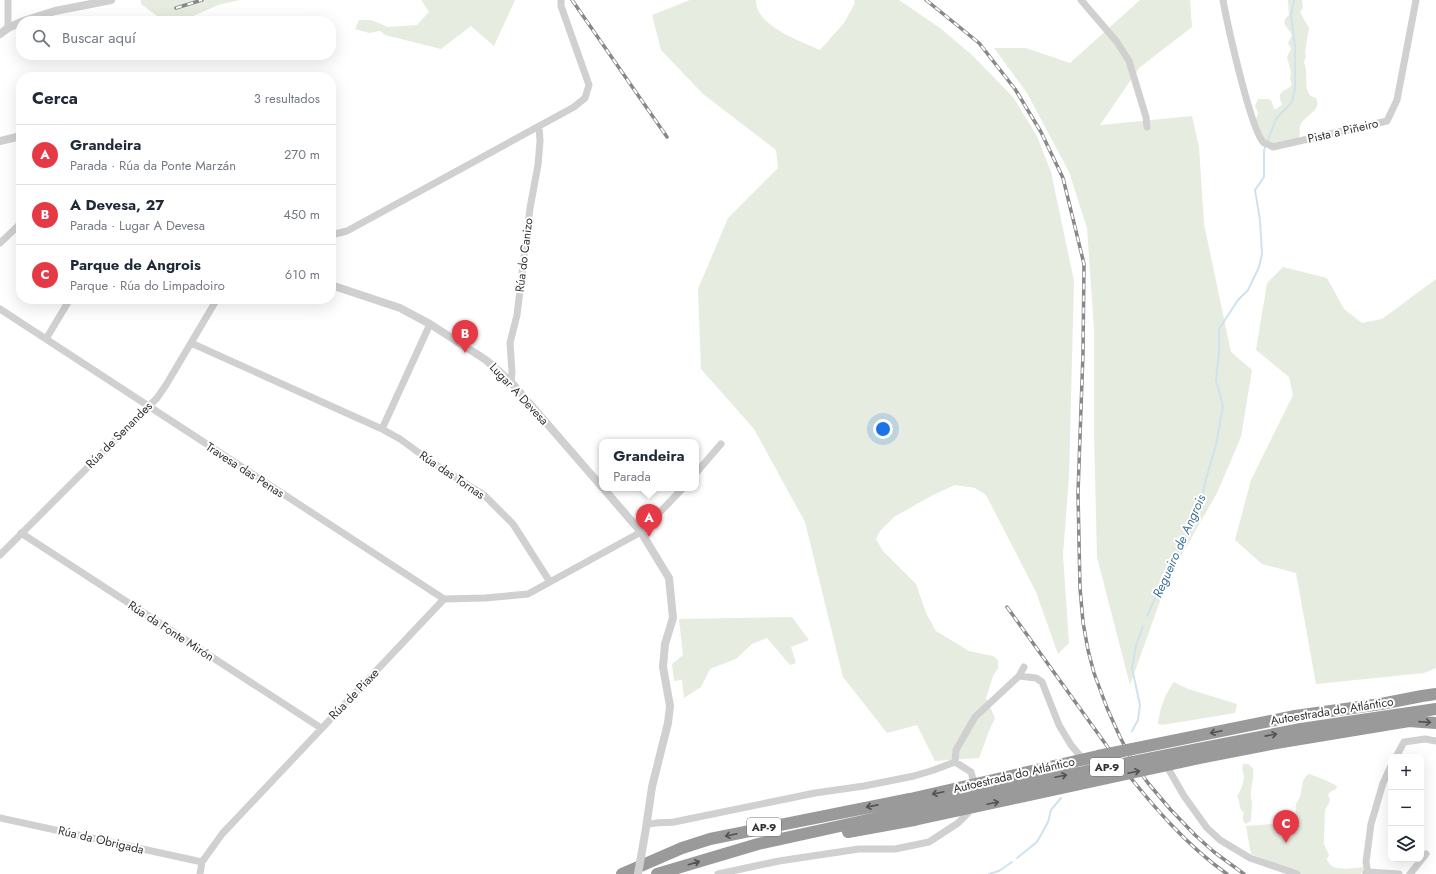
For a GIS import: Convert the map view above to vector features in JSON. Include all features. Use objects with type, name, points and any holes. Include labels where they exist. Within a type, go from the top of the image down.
[{"type":"highway","points":[[1310,714],[1380,696],[1436,686]]},
{"type":"highway","name":"Autoestrada do Atlántico","points":[[622,874],[682,848],[710,839],[913,809],[1098,756],[1295,716],[1381,704],[1436,694]]},
{"type":"highway","name":"Autoestrada do Atlántico","points":[[657,874],[758,844],[1104,767],[1301,729],[1436,709]]},
{"type":"highway","points":[[913,809],[1276,743],[1409,721],[1436,723]]},
{"type":"street","points":[[8,0],[8,28]]},
{"type":"street","points":[[38,16],[55,11],[111,0]]},
{"type":"street","points":[[336,234],[347,231],[539,127],[574,107],[585,98],[589,85],[561,6],[561,0]]},
{"type":"street","points":[[1081,0],[1117,42],[1129,61],[1146,117],[1147,126]]},
{"type":"street","name":"Pista a Piñeiro","points":[[1223,0],[1227,24],[1243,88],[1256,128],[1267,144],[1273,147],[1387,121],[1397,100],[1416,0]]},
{"type":"street","points":[[0,34],[16,24]]},
{"type":"street","name":"Rúa do Canizo","points":[[511,382],[512,372],[510,343],[517,315],[530,208],[538,165],[540,141],[539,127]]},
{"type":"street","points":[[0,141],[16,137]]},
{"type":"street","points":[[0,243],[16,228]]},
{"type":"street","name":"Lugar A Devesa","points":[[336,287],[392,304],[430,324],[486,360],[511,382],[599,485]]},
{"type":"street","points":[[46,339],[67,304]]},
{"type":"street","name":"Rúa de Senandes","points":[[0,554],[161,393],[214,304]]},
{"type":"street","name":"Travesa das Penas","points":[[0,309],[444,599]]},
{"type":"street","points":[[382,429],[430,324]]},
{"type":"street","name":"Rúa das Tornas","points":[[191,343],[382,429],[484,495],[513,524],[550,582]]},
{"type":"street","points":[[699,470],[721,444]]},
{"type":"street","name":"Lugar A Devesa","points":[[605,491],[641,532],[669,578],[673,618],[665,644],[663,667],[670,706],[668,723],[652,787],[638,874]]},
{"type":"street","points":[[444,599],[485,598],[528,594],[641,532],[680,491]]},
{"type":"street","name":"Rúa da Fonte Mirón","points":[[21,533],[321,728]]},
{"type":"street","name":"Rúa de Piaxe","points":[[200,874],[202,862],[222,834],[444,599]]},
{"type":"street","points":[[954,762],[956,750],[975,717],[1019,676],[1024,667]]},
{"type":"street","points":[[1019,676],[1036,678],[1042,682],[1059,725],[1071,745],[1086,764],[1095,764],[1160,752],[1168,770],[1184,796],[1207,828],[1220,840],[1250,858],[1297,874]]},
{"type":"street","points":[[1398,754],[1404,742],[1424,740],[1436,741]]},
{"type":"street","points":[[646,826],[652,822],[659,824],[674,822],[815,793],[864,786],[914,776],[954,762]]},
{"type":"street","points":[[718,874],[779,861],[858,849],[895,849],[929,842],[958,823],[968,813],[976,790],[971,772],[954,762]]},
{"type":"street","points":[[1388,772],[1383,783],[1371,824],[1366,862],[1367,873],[1399,874]]},
{"type":"street","name":"Rúa da Obrigada","points":[[0,818],[202,862]]},
{"type":"street","points":[[1410,874],[1426,854]]},
{"type":"shaded area","points":[[141,0],[240,0],[218,5],[193,16],[157,16],[141,4]]},
{"type":"shaded area","points":[[421,0],[515,0],[494,46],[471,26],[441,49],[385,35],[380,31],[369,33],[355,29],[359,20],[371,20],[388,27],[417,25],[429,12]]},
{"type":"shaded area","points":[[690,0],[756,0],[758,9],[763,18],[771,25],[791,37],[820,50],[844,23],[855,3],[854,0],[899,0],[940,28],[972,55],[1013,97],[1037,136],[1051,172],[1074,281],[1069,475],[1063,555],[1069,643],[1058,654],[1036,592],[986,495],[975,488],[955,485],[933,495],[894,517],[880,531],[876,539],[883,551],[916,584],[926,613],[936,631],[969,651],[993,656],[998,660],[998,668],[993,676],[986,698],[995,718],[979,758],[935,761],[917,725],[887,733],[843,677],[805,522],[754,429],[701,369],[698,289],[728,218],[778,168],[776,150],[703,94],[661,50],[652,15]]},
{"type":"shaded area","points":[[1140,0],[1190,0],[1192,27],[1139,68],[1100,125],[1192,116],[1199,147],[1204,224],[1231,352],[1252,370],[1241,437],[1217,493],[1168,579],[1130,685],[1097,557],[1094,431],[1094,328],[1087,228],[1069,172],[1027,93],[994,48],[1026,48],[1070,63]]},
{"type":"shaded area","points":[[1288,0],[1302,0],[1303,8],[1300,12],[1309,28],[1304,62],[1306,67],[1306,83],[1308,92],[1311,96],[1316,98],[1317,106],[1300,126],[1299,136],[1301,139],[1273,145],[1264,141],[1256,119],[1258,113],[1255,106],[1258,99],[1268,99],[1271,100],[1274,109],[1276,109],[1282,105],[1280,94],[1292,85],[1287,57],[1291,49],[1288,43],[1292,35],[1284,23],[1289,15]]},
{"type":"shaded area","points":[[1283,267],[1327,278],[1344,309],[1362,323],[1382,319],[1436,279],[1436,668],[1424,673],[1316,684],[1296,573],[1262,564],[1235,540],[1251,480],[1293,395],[1289,377],[1256,350],[1267,283]]},
{"type":"shaded area","points":[[792,617],[809,640],[791,647],[796,663],[790,665],[767,638],[752,644],[736,659],[710,669],[701,687],[684,698],[682,680],[674,681],[672,664],[683,655],[679,619]]},
{"type":"shaded area","points":[[1174,682],[1188,689],[1237,704],[1235,713],[1162,725],[1158,724],[1163,702]]},
{"type":"shaded area","points":[[1243,764],[1248,764],[1253,768],[1251,821],[1246,824],[1243,820],[1244,813],[1240,808],[1237,796],[1241,790],[1244,779],[1242,769]]},
{"type":"shaded area","points":[[1309,774],[1337,786],[1336,789],[1328,795],[1330,799],[1325,810],[1324,844],[1329,855],[1327,859],[1329,863],[1342,869],[1363,867],[1364,871],[1360,874],[1302,874],[1251,854],[1246,826],[1295,822],[1296,804],[1300,797],[1303,781]]},
{"type":"waterway","name":"Regueiro de Angrois","points":[[1147,616],[1170,565],[1189,532],[1200,506],[1216,445],[1223,406],[1216,380],[1219,353],[1219,329],[1238,300],[1248,290],[1259,267],[1262,254],[1260,220],[1255,190],[1264,177],[1264,150],[1276,119],[1292,102],[1295,89],[1295,46],[1291,16],[1294,0]]},
{"type":"waterway","name":"Regueiro de Angrois","points":[[1132,731],[1138,720],[1140,705],[1132,668],[1136,646],[1143,626]]},
{"type":"waterway","name":"Regueiro de Angrois","points":[[1017,858],[1037,842],[1048,822],[1051,810],[1061,798]]},
{"type":"waterway","name":"Regueiro de Angrois","points":[[989,874],[999,871],[1012,862]]},
{"type":"railway","points":[[176,8],[202,0]]},
{"type":"railway","points":[[572,0],[667,137]]},
{"type":"railway","points":[[926,0],[979,43],[1015,89],[1041,132],[1063,178],[1084,264],[1083,353],[1078,493],[1080,588],[1083,622],[1094,673],[1120,737],[1133,762],[1148,783],[1195,835],[1214,852],[1244,874]]},
{"type":"railway","points":[[1007,607],[1134,782],[1184,838],[1227,874]]},
{"type":"place","name":"A Devesa, 27","points":[[465,353]]},
{"type":"place","name":"Grandeira","points":[[649,537]]},
{"type":"place","name":"Parque de Angrois","points":[[1286,843]]}]
